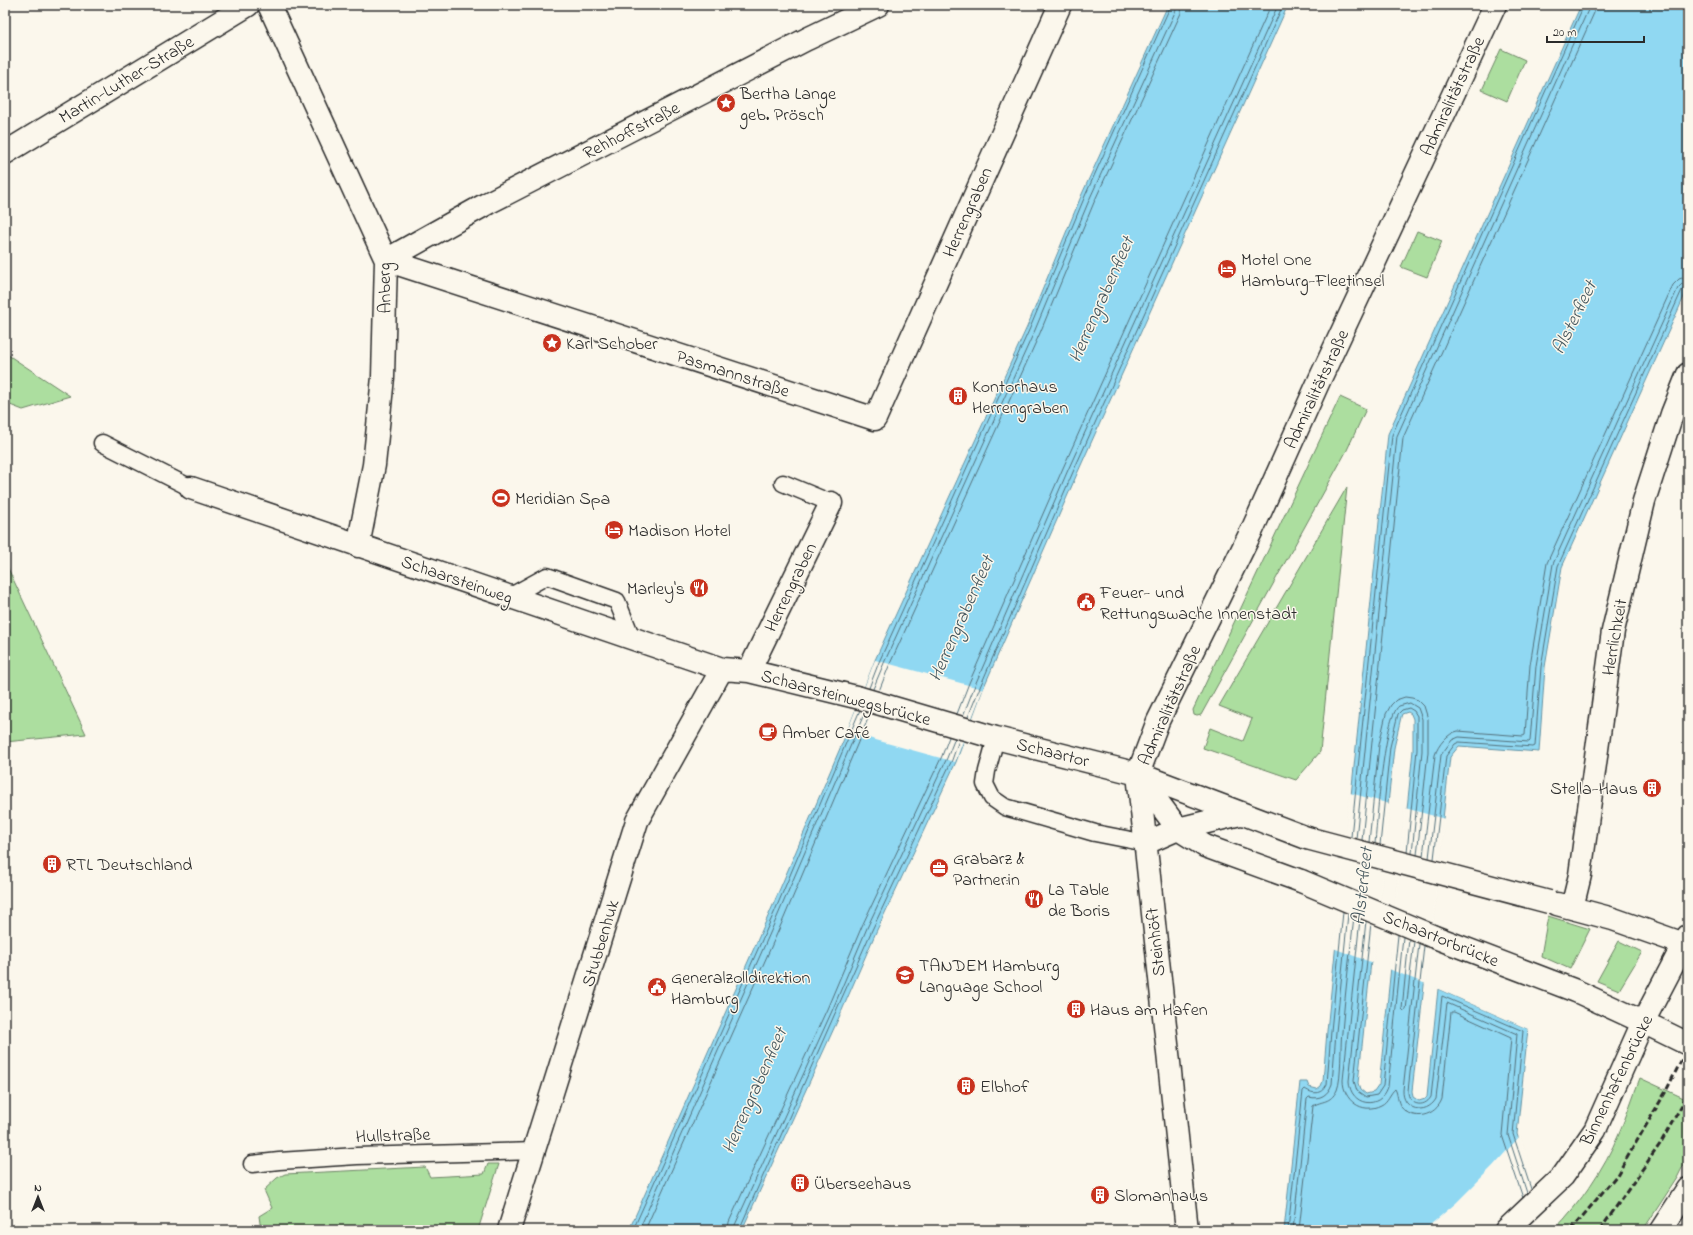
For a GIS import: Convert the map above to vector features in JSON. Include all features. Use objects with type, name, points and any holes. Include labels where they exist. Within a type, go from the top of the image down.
[{"type":"street","name":"Martin-Luther-Straße","points":[[5,154],[248,5]]},
{"type":"street","name":"Anberg","points":[[269,5],[386,260],[383,377],[374,465],[358,546]]},
{"type":"street","name":"Rehhoffstraße","points":[[386,260],[538,178],[800,43],[878,5]]},
{"type":"street","name":"Herrengraben","points":[[875,419],[1060,5]]},
{"type":"street","name":"Admiralitätstraße","points":[[1138,774],[1158,721],[1253,528],[1329,360],[1495,5]]},
{"type":"street","name":"Pasmannstraße","points":[[386,260],[875,419]]},
{"type":"street","name":"Herrlichkeit","points":[[1572,908],[1580,875],[1613,631],[1644,501],[1672,414],[1688,374]]},
{"type":"street","name":"Schaarsteinweg","points":[[191,488],[722,669]]},
{"type":"street","name":"Herrengraben","points":[[749,671],[831,503]]},
{"type":"street","name":"Schaarsteinwegsbrücke","points":[[722,669],[749,671],[860,698],[968,729]]},
{"type":"street","name":"Stubbenhuk","points":[[509,1230],[535,1151],[637,821],[722,669]]},
{"type":"street","name":"Schaartor","points":[[968,729],[996,738],[1138,774],[1240,814],[1307,838],[1572,908]]},
{"type":"street","points":[[1138,774],[1178,829]]},
{"type":"street","name":"Steinhöft","points":[[1138,774],[1187,1230]]},
{"type":"street","points":[[1146,843],[1178,829],[1240,814]]},
{"type":"street","name":"Schaartorbrücke","points":[[1178,829],[1205,846],[1301,881],[1432,936],[1576,991],[1688,1044]]},
{"type":"street","points":[[1572,908],[1687,942]]},
{"type":"street","name":"Binnenhafenbrücke","points":[[1506,1230],[1563,1176],[1594,1130],[1643,1022],[1687,942]]},
{"type":"street","points":[[1661,1230],[1688,1189]]},
{"type":"lane","points":[[102,443],[191,488]]},
{"type":"lane","points":[[783,483],[831,503]]},
{"type":"lane","points":[[509,597],[547,576],[618,601],[632,638]]},
{"type":"lane","points":[[996,738],[985,784],[992,798],[1005,807],[1095,833],[1146,843]]},
{"type":"lane","name":"Hullstraße","points":[[252,1164],[280,1160],[357,1156],[535,1151]]},
{"type":"green space","points":[[1501,49],[1525,60],[1507,101],[1482,90]]},
{"type":"green space","points":[[1417,231],[1442,241],[1427,277],[1401,267]]},
{"type":"green space","points":[[5,353],[70,396],[23,410],[5,403]]},
{"type":"green space","points":[[1340,397],[1366,409],[1347,450],[1201,715],[1194,715],[1193,710]]},
{"type":"green space","points":[[1347,487],[1320,752],[1296,780],[1203,748],[1210,728],[1243,741],[1252,719],[1219,706]]},
{"type":"green space","points":[[5,562],[86,734],[5,742]]},
{"type":"green space","points":[[1548,916],[1590,929],[1570,969],[1541,956]]},
{"type":"green space","points":[[1619,941],[1642,952],[1619,990],[1597,981]]},
{"type":"green space","points":[[1640,1078],[1688,1100],[1688,1156],[1677,1178],[1643,1230],[1554,1230],[1573,1208],[1599,1172],[1622,1126]]},
{"type":"green space","points":[[488,1164],[499,1164],[478,1230],[261,1230],[259,1216],[272,1208],[264,1190],[277,1178],[285,1174],[425,1167],[430,1177],[484,1174]]},
{"type":"water","name":"Herrengrabenfleet","points":[[1168,5],[1288,5],[1077,474],[983,689],[956,762],[876,932],[840,1015],[742,1230],[629,1230],[770,912],[847,732],[875,660],[1027,327],[1082,194]]},
{"type":"water","name":"Alsterfleet","points":[[1581,5],[1688,5],[1688,288],[1562,567],[1545,667],[1539,752],[1459,746],[1450,757],[1412,1091],[1413,1097],[1419,1101],[1425,1099],[1427,1096],[1438,989],[1528,1029],[1517,1134],[1549,1230],[1284,1230],[1300,1082],[1307,1082],[1309,1087],[1317,1089],[1321,1086],[1323,1081],[1388,434]],"holes":[[[1408,712],[1411,714],[1413,719],[1413,750],[1379,1085],[1374,1092],[1366,1094],[1360,1089],[1358,1083],[1394,748],[1402,714]]]},
{"type":"pier","points":[[875,660],[983,689],[955,762],[847,732]]},
{"type":"pier","points":[[1350,793],[1390,804],[1373,963],[1333,948]]},
{"type":"pier","points":[[1405,808],[1445,819],[1426,984],[1389,969]]},
{"type":"pier","points":[[1437,987],[1528,1027],[1528,1029],[1436,988]]},
{"type":"pier","points":[[1520,1136],[1551,1230],[1424,1230],[1456,1203]]},
{"type":"railway","points":[[1571,1230],[1617,1175],[1665,1093],[1688,1047]]},
{"type":"railway","points":[[1600,1230],[1660,1144],[1688,1094]]},
{"type":"place","name":"Bertha Lange geb. Prösch","points":[[726,103]]},
{"type":"place","name":"Motel One Hamburg-Fleetinsel","points":[[1227,269]]},
{"type":"place","name":"Karl Schober","points":[[552,343]]},
{"type":"place","name":"Kontorhaus Herrengraben","points":[[958,396]]},
{"type":"place","name":"Meridian Spa","points":[[501,498]]},
{"type":"place","name":"Madison Hotel","points":[[614,530]]},
{"type":"place","name":"Marley's","points":[[699,588]]},
{"type":"place","name":"Feuer- und Rettungswache Innenstadt","points":[[1086,602]]},
{"type":"place","name":"Amber Café","points":[[768,732]]},
{"type":"place","name":"Stella-Haus","points":[[1652,788]]},
{"type":"place","name":"RTL Deutschland","points":[[52,864]]},
{"type":"place","name":"Grabarz & Partner:in","points":[[939,868]]},
{"type":"place","name":"La Table de Boris","points":[[1034,899]]},
{"type":"place","name":"TANDEM Hamburg Language School","points":[[905,975]]},
{"type":"place","name":"Generalzolldirektion Hamburg","points":[[657,987]]},
{"type":"place","name":"Haus am Hafen","points":[[1076,1009]]},
{"type":"place","name":"Elbhof","points":[[966,1086]]},
{"type":"place","name":"Überseehaus","points":[[800,1183]]},
{"type":"place","name":"Slomanhaus","points":[[1100,1195]]}]
